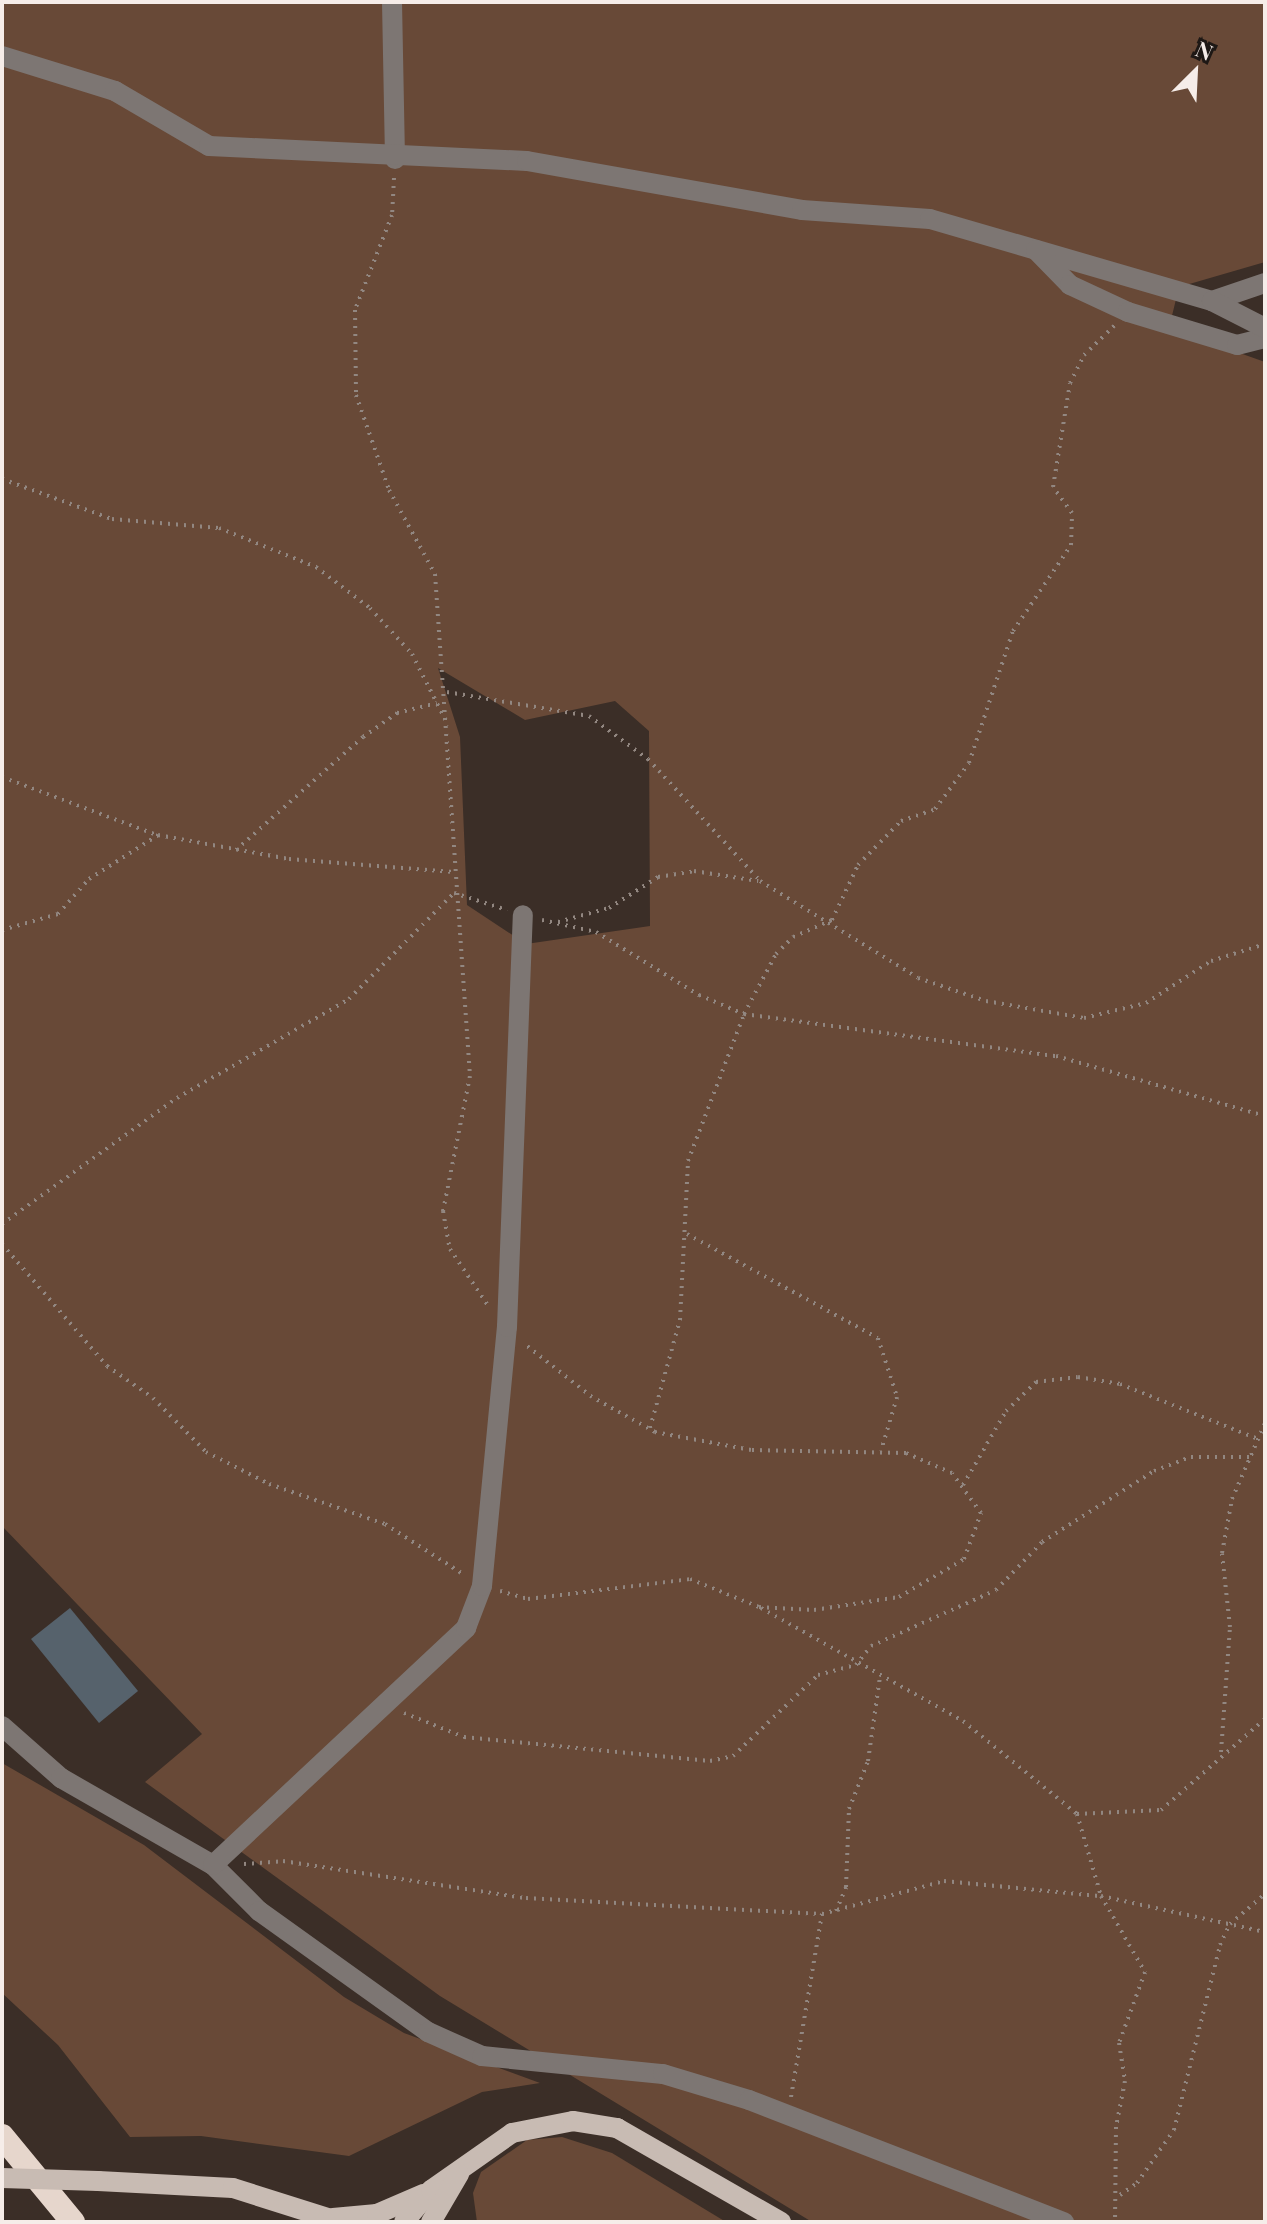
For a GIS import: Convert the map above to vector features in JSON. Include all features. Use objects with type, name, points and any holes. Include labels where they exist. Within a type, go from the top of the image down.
[{"type":"highway","points":[[2,2136],[73,2222]]},
{"type":"main road","points":[[2,2178],[233,2188],[336,2220],[377,2214],[431,2190],[459,2174],[512,2133],[573,2121],[617,2128],[781,2222]]},
{"type":"main road","points":[[431,2222],[459,2174]]},
{"type":"main road","points":[[404,2222],[431,2190]]},
{"type":"street","points":[[392,2],[395,159]]},
{"type":"street","points":[[2,56],[115,91],[209,146],[395,159],[527,161],[802,210],[930,219],[1212,301],[1265,328]]},
{"type":"street","points":[[1035,249],[1070,285],[1128,312],[1237,345],[1265,338]]},
{"type":"street","points":[[1212,301],[1265,283]]},
{"type":"street","points":[[213,1865],[466,1628],[482,1586],[507,1327],[523,915]]},
{"type":"street","points":[[2,1726],[61,1778],[213,1865],[259,1911],[373,1998],[482,2056],[663,2074],[791,2115],[1064,2222]]},
{"type":"path","points":[[395,159],[392,215],[355,310],[356,395],[389,490],[435,574],[451,730],[454,893],[470,1076],[443,1211],[450,1249],[470,1287],[507,1327],[592,1397],[650,1429],[751,1450],[906,1453],[963,1485],[981,1513],[978,1537],[943,1575],[899,1597],[814,1610],[759,1607]]},
{"type":"path","points":[[650,1429],[680,1320],[687,1234],[688,1161],[744,1014],[776,954],[793,937],[832,920],[867,855],[901,821],[935,809],[969,763],[1013,631],[1071,545],[1072,513],[1053,487],[1070,383],[1084,355],[1128,312]]},
{"type":"path","points":[[2,479],[112,519],[219,528],[316,567],[370,608],[412,654],[451,730]]},
{"type":"path","points":[[447,692],[589,716],[648,759],[760,881],[832,920],[918,978],[986,1001],[1084,1018],[1146,1003],[1211,961],[1265,944]]},
{"type":"path","points":[[236,850],[363,737],[397,713],[437,703]]},
{"type":"path","points":[[2,777],[158,835],[236,850],[453,872]]},
{"type":"path","points":[[2,930],[58,914],[89,879],[158,835]]},
{"type":"path","points":[[555,923],[609,908],[658,877],[694,871],[760,881]]},
{"type":"path","points":[[454,893],[523,915],[596,932],[699,995],[744,1014],[1029,1051],[1265,1116]]},
{"type":"path","points":[[2,1224],[177,1098],[349,999],[454,893]]},
{"type":"path","points":[[687,1234],[878,1338],[897,1397],[881,1451]]},
{"type":"path","points":[[2,1244],[107,1366],[153,1398],[206,1452],[269,1484],[385,1524],[482,1586],[528,1599],[690,1579],[759,1607],[856,1665],[963,1721],[1077,1814],[1101,1896],[1145,1972],[1119,2043],[1125,2081],[1114,2144],[1120,2195],[1115,2222]]},
{"type":"path","points":[[963,1485],[1006,1411],[1036,1382],[1078,1377],[1120,1384],[1258,1439]]},
{"type":"path","points":[[1221,1752],[1230,1627],[1222,1553],[1251,1457],[1265,1423]]},
{"type":"path","points":[[383,1705],[464,1737],[710,1761],[733,1756],[818,1675],[856,1665],[871,1646],[996,1590],[1042,1542],[1154,1471],[1191,1457],[1251,1457]]},
{"type":"path","points":[[836,1911],[846,1887],[849,1809],[868,1761],[880,1677]]},
{"type":"path","points":[[1077,1814],[1161,1810],[1221,1752],[1265,1719]]},
{"type":"path","points":[[213,1865],[283,1861],[526,1898],[822,1914],[944,1881],[1101,1896],[1265,1932]]},
{"type":"path","points":[[1120,2195],[1137,2183],[1174,2130],[1230,1924],[1265,1894]]},
{"type":"path","points":[[791,2115],[822,1914]]},
{"type":"shaded area","points":[[2,2],[1265,2],[1265,262],[1179,287],[1169,328],[1265,362],[1265,2222],[812,2222],[440,1996],[145,1782],[202,1734],[2,1526]],"holes":[[[438,668],[525,720],[615,701],[649,731],[650,926],[526,944],[467,905],[460,737]]]},
{"type":"shaded area","points":[[2,1763],[144,1845],[344,1997],[404,2033],[540,2083],[482,2092],[349,2156],[201,2136],[130,2137],[58,2045],[2,1993]]},
{"type":"shaded area","points":[[562,2137],[612,2153],[726,2222],[477,2222],[473,2193],[481,2172],[527,2140]]},
{"type":"building","points":[[70,1608],[138,1691],[99,1723],[31,1639]]}]
